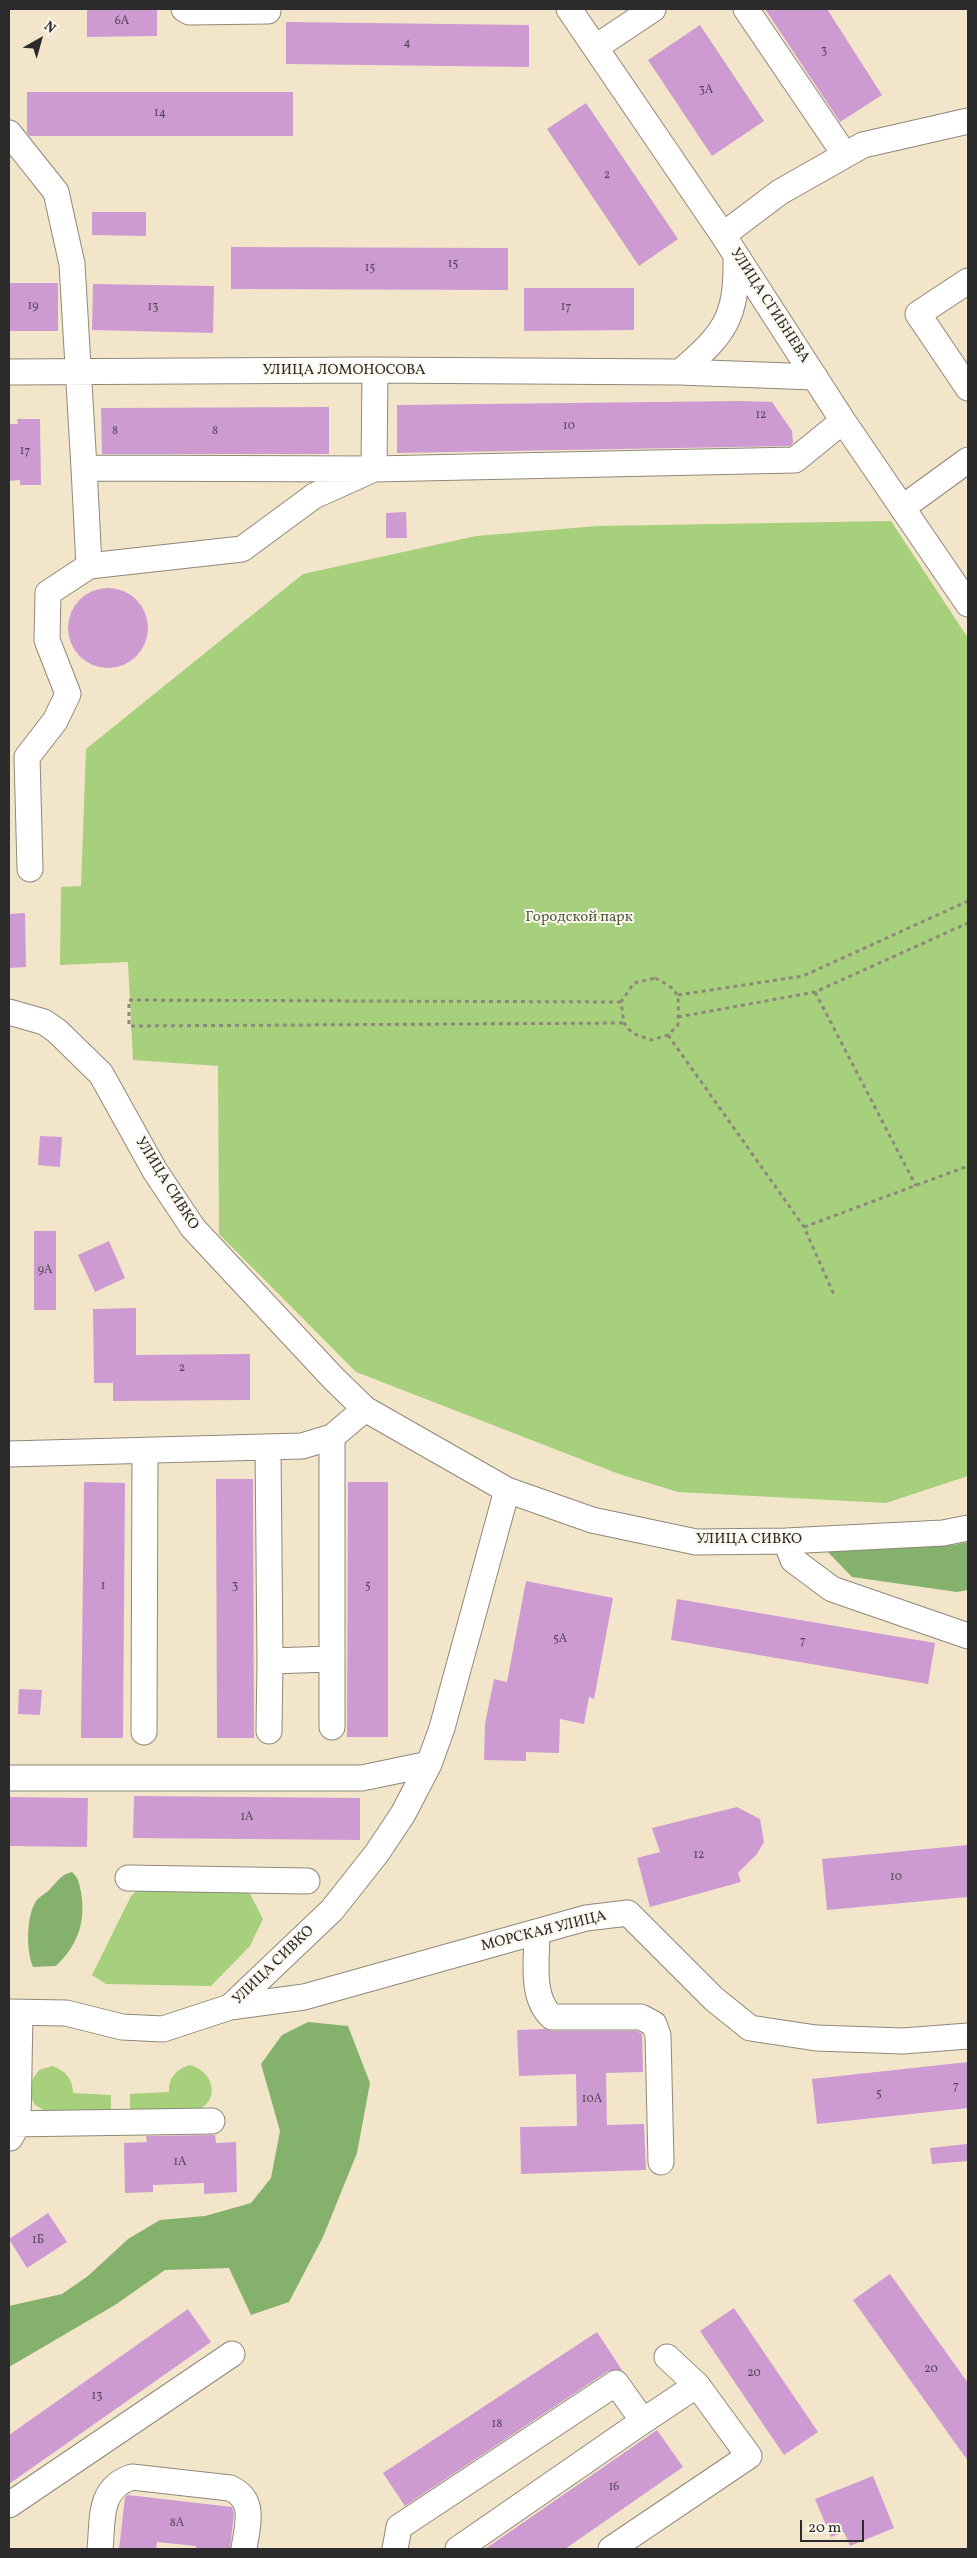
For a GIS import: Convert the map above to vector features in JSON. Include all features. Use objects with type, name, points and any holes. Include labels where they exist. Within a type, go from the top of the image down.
[{"type":"street","points":[[184,9],[189,12],[268,11]]},
{"type":"street","name":"УЛИЦА СГИБНЕВА","points":[[570,9],[723,235],[843,421],[968,604]]},
{"type":"street","points":[[596,47],[653,9]]},
{"type":"street","points":[[746,9],[845,155]]},
{"type":"street","points":[[723,235],[780,192],[863,145],[968,122]]},
{"type":"street","points":[[9,133],[56,192],[72,264],[89,566]]},
{"type":"street","points":[[680,372],[713,343],[730,314],[736,286],[736,257]]},
{"type":"street","points":[[968,281],[918,314],[968,388]]},
{"type":"street","name":"УЛИЦА ЛОМОНОСОВА","points":[[9,372],[79,370],[375,370],[680,372],[814,377]]},
{"type":"street","points":[[374,469],[375,370]]},
{"type":"street","points":[[84,468],[374,469],[794,460],[843,421]]},
{"type":"street","points":[[902,508],[968,460]]},
{"type":"street","points":[[30,869],[27,757],[55,721],[68,694],[48,640],[48,593],[89,566],[242,550],[314,496],[374,469]]},
{"type":"street","name":"УЛИЦА СИВКО","points":[[9,1012],[44,1022],[58,1031],[101,1074],[155,1171],[193,1228],[277,1320],[365,1409],[507,1490],[592,1520],[696,1542],[786,1541],[943,1533],[968,1528]]},
{"type":"street","points":[[9,1454],[302,1446],[332,1436],[365,1409]]},
{"type":"street","points":[[332,1436],[332,1726]]},
{"type":"street","points":[[268,1448],[269,1732]]},
{"type":"street","points":[[144,1732],[145,1451]]},
{"type":"street","name":"УЛИЦА СИВКО","points":[[14,2012],[66,2013],[122,2027],[162,2028],[230,2007],[332,1910],[377,1852],[403,1814],[429,1764],[442,1728],[507,1490]]},
{"type":"street","points":[[786,1541],[793,1560],[832,1589],[968,1636]]},
{"type":"street","points":[[270,1661],[331,1659]]},
{"type":"street","points":[[9,1778],[362,1778],[429,1764]]},
{"type":"street","points":[[128,1878],[307,1881]]},
{"type":"street","name":"МОРСКАЯ УЛИЦА","points":[[230,2007],[304,1998],[586,1918],[628,1913],[714,1998],[750,2028],[816,2038],[903,2041],[968,2036]]},
{"type":"street","points":[[537,1932],[538,1998],[544,2010],[552,2017],[640,2017],[654,2024],[658,2035],[661,2162]]},
{"type":"street","points":[[14,2012],[12,2129],[212,2120]]},
{"type":"street","points":[[9,2505],[232,2354]]},
{"type":"street","points":[[611,2549],[749,2456],[697,2385],[667,2358]]},
{"type":"street","points":[[395,2549],[399,2527],[616,2382],[643,2421]]},
{"type":"street","points":[[458,2549],[697,2385]]},
{"type":"street","points":[[100,2549],[105,2499],[112,2487],[119,2481],[132,2477],[230,2488],[240,2492],[246,2500],[248,2514],[244,2549]]},
{"type":"path","points":[[678,995],[803,976],[968,901]]},
{"type":"path","points":[[678,1017],[815,992],[968,923]]},
{"type":"path","points":[[655,978],[673,987],[678,995],[678,1025],[668,1035],[651,1040],[632,1033],[624,1023],[621,1002],[634,983],[655,978]]},
{"type":"path","points":[[815,992],[916,1186]]},
{"type":"path","points":[[621,1002],[129,1000],[129,1026],[624,1023]]},
{"type":"path","points":[[668,1035],[804,1227],[835,1297]]},
{"type":"path","points":[[804,1227],[968,1166]]},
{"type":"green space","name":"Городской парк","points":[[891,521],[968,638],[968,1476],[886,1503],[678,1492],[619,1474],[356,1372],[219,1234],[218,1066],[133,1060],[128,962],[60,965],[61,887],[81,886],[86,749],[303,574],[476,536],[598,526]]},
{"type":"green space","points":[[968,1542],[968,1590],[957,1592],[852,1577],[824,1548],[953,1545]]},
{"type":"green space","points":[[72,1872],[76,1876],[81,1892],[82,1913],[79,1932],[70,1950],[56,1966],[33,1967],[29,1952],[28,1934],[33,1908],[36,1901],[60,1878]]},
{"type":"green space","points":[[146,1882],[247,1888],[263,1919],[250,1946],[211,1986],[106,1984],[92,1975],[131,1896]]},
{"type":"green space","points":[[308,2022],[348,2026],[370,2083],[357,2153],[323,2237],[289,2302],[251,2315],[229,2268],[165,2270],[115,2305],[9,2367],[9,2306],[62,2294],[88,2276],[128,2239],[160,2220],[205,2216],[251,2203],[271,2178],[280,2131],[261,2064],[282,2035]]},
{"type":"green space","points":[[189,2065],[203,2072],[211,2085],[210,2099],[205,2105],[198,2110],[185,2112],[130,2111],[130,2094],[169,2092],[171,2079],[180,2069]]},
{"type":"green space","points":[[52,2066],[61,2070],[70,2079],[73,2093],[111,2095],[111,2112],[45,2111],[35,2105],[31,2097],[30,2083],[39,2070]]},
{"type":"building","points":[[87,9],[157,9],[157,36],[87,37]]},
{"type":"building","points":[[765,9],[827,9],[882,95],[840,122]]},
{"type":"building","points":[[286,22],[529,25],[529,67],[286,64]]},
{"type":"building","points":[[700,25],[764,121],[712,156],[648,60]]},
{"type":"building","points":[[27,92],[293,92],[293,136],[30,136],[27,133]]},
{"type":"building","points":[[586,103],[678,239],[639,266],[547,129]]},
{"type":"building","points":[[92,212],[146,212],[146,236],[92,235]]},
{"type":"building","points":[[231,247],[508,248],[508,290],[231,289]]},
{"type":"building","points":[[9,283],[58,283],[58,331],[9,331]]},
{"type":"building","points":[[93,284],[214,286],[213,333],[92,330]]},
{"type":"building","points":[[524,288],[634,288],[634,330],[524,331]]},
{"type":"building","points":[[772,402],[792,431],[793,443],[790,446],[397,453],[397,405]]},
{"type":"building","points":[[329,407],[329,454],[102,454],[101,408]]},
{"type":"building","points":[[17,419],[40,419],[41,485],[20,485],[20,480],[9,481],[9,424],[18,424]]},
{"type":"building","points":[[406,512],[407,538],[386,538],[386,513]]},
{"type":"building","points":[[108,588],[123,591],[136,600],[145,613],[148,628],[145,643],[136,656],[123,665],[108,668],[93,665],[80,656],[71,643],[68,628],[71,613],[80,600],[93,591]]},
{"type":"building","points":[[25,913],[26,967],[9,968],[9,914]]},
{"type":"building","points":[[40,1136],[62,1137],[60,1167],[38,1165]]},
{"type":"building","points":[[34,1231],[56,1231],[56,1310],[34,1310]]},
{"type":"building","points":[[109,1241],[125,1278],[95,1292],[78,1255]]},
{"type":"building","points":[[136,1308],[136,1355],[250,1354],[250,1400],[113,1401],[113,1383],[94,1383],[93,1309]]},
{"type":"building","points":[[216,1479],[253,1479],[254,1738],[217,1738]]},
{"type":"building","points":[[84,1482],[125,1483],[123,1738],[81,1738]]},
{"type":"building","points":[[348,1482],[388,1482],[388,1737],[347,1737]]},
{"type":"building","points":[[526,1581],[613,1598],[594,1699],[589,1697],[584,1724],[560,1719],[559,1753],[526,1752],[526,1761],[484,1760],[485,1724],[494,1679],[507,1682]]},
{"type":"building","points":[[677,1599],[935,1643],[928,1684],[671,1640]]},
{"type":"building","points":[[19,1689],[42,1690],[40,1715],[18,1714]]},
{"type":"building","points":[[134,1796],[360,1798],[360,1840],[133,1838]]},
{"type":"building","points":[[9,1797],[88,1798],[87,1847],[9,1846]]},
{"type":"building","points":[[737,1807],[760,1819],[764,1842],[757,1854],[738,1873],[741,1882],[650,1907],[637,1858],[660,1852],[652,1828]]},
{"type":"building","points":[[968,1845],[968,1897],[827,1910],[822,1859]]},
{"type":"building","points":[[545,2029],[552,2031],[637,2031],[642,2034],[643,2072],[606,2073],[607,2125],[644,2124],[646,2170],[521,2174],[520,2127],[577,2126],[576,2074],[519,2076],[517,2030]]},
{"type":"building","points":[[968,2062],[968,2108],[817,2124],[812,2079]]},
{"type":"building","points":[[215,2135],[216,2143],[236,2142],[237,2192],[204,2194],[204,2183],[153,2185],[153,2192],[125,2193],[124,2143],[147,2142],[146,2136]]},
{"type":"building","points":[[967,2144],[968,2161],[932,2164],[930,2148]]},
{"type":"building","points":[[48,2213],[67,2242],[27,2268],[9,2239]]},
{"type":"building","points":[[890,2274],[968,2383],[968,2461],[853,2300]]},
{"type":"building","points":[[734,2308],[818,2432],[784,2455],[700,2331]]},
{"type":"building","points":[[188,2309],[211,2342],[9,2484],[9,2435]]},
{"type":"building","points":[[597,2332],[622,2370],[608,2371],[405,2506],[383,2473]]},
{"type":"building","points":[[657,2430],[683,2467],[565,2549],[485,2549]]},
{"type":"building","points":[[873,2476],[894,2528],[850,2546],[844,2532],[831,2537],[815,2499]]},
{"type":"building","points":[[128,2495],[232,2507],[234,2514],[230,2549],[196,2549],[196,2546],[157,2542],[156,2549],[119,2549],[125,2497]]}]
